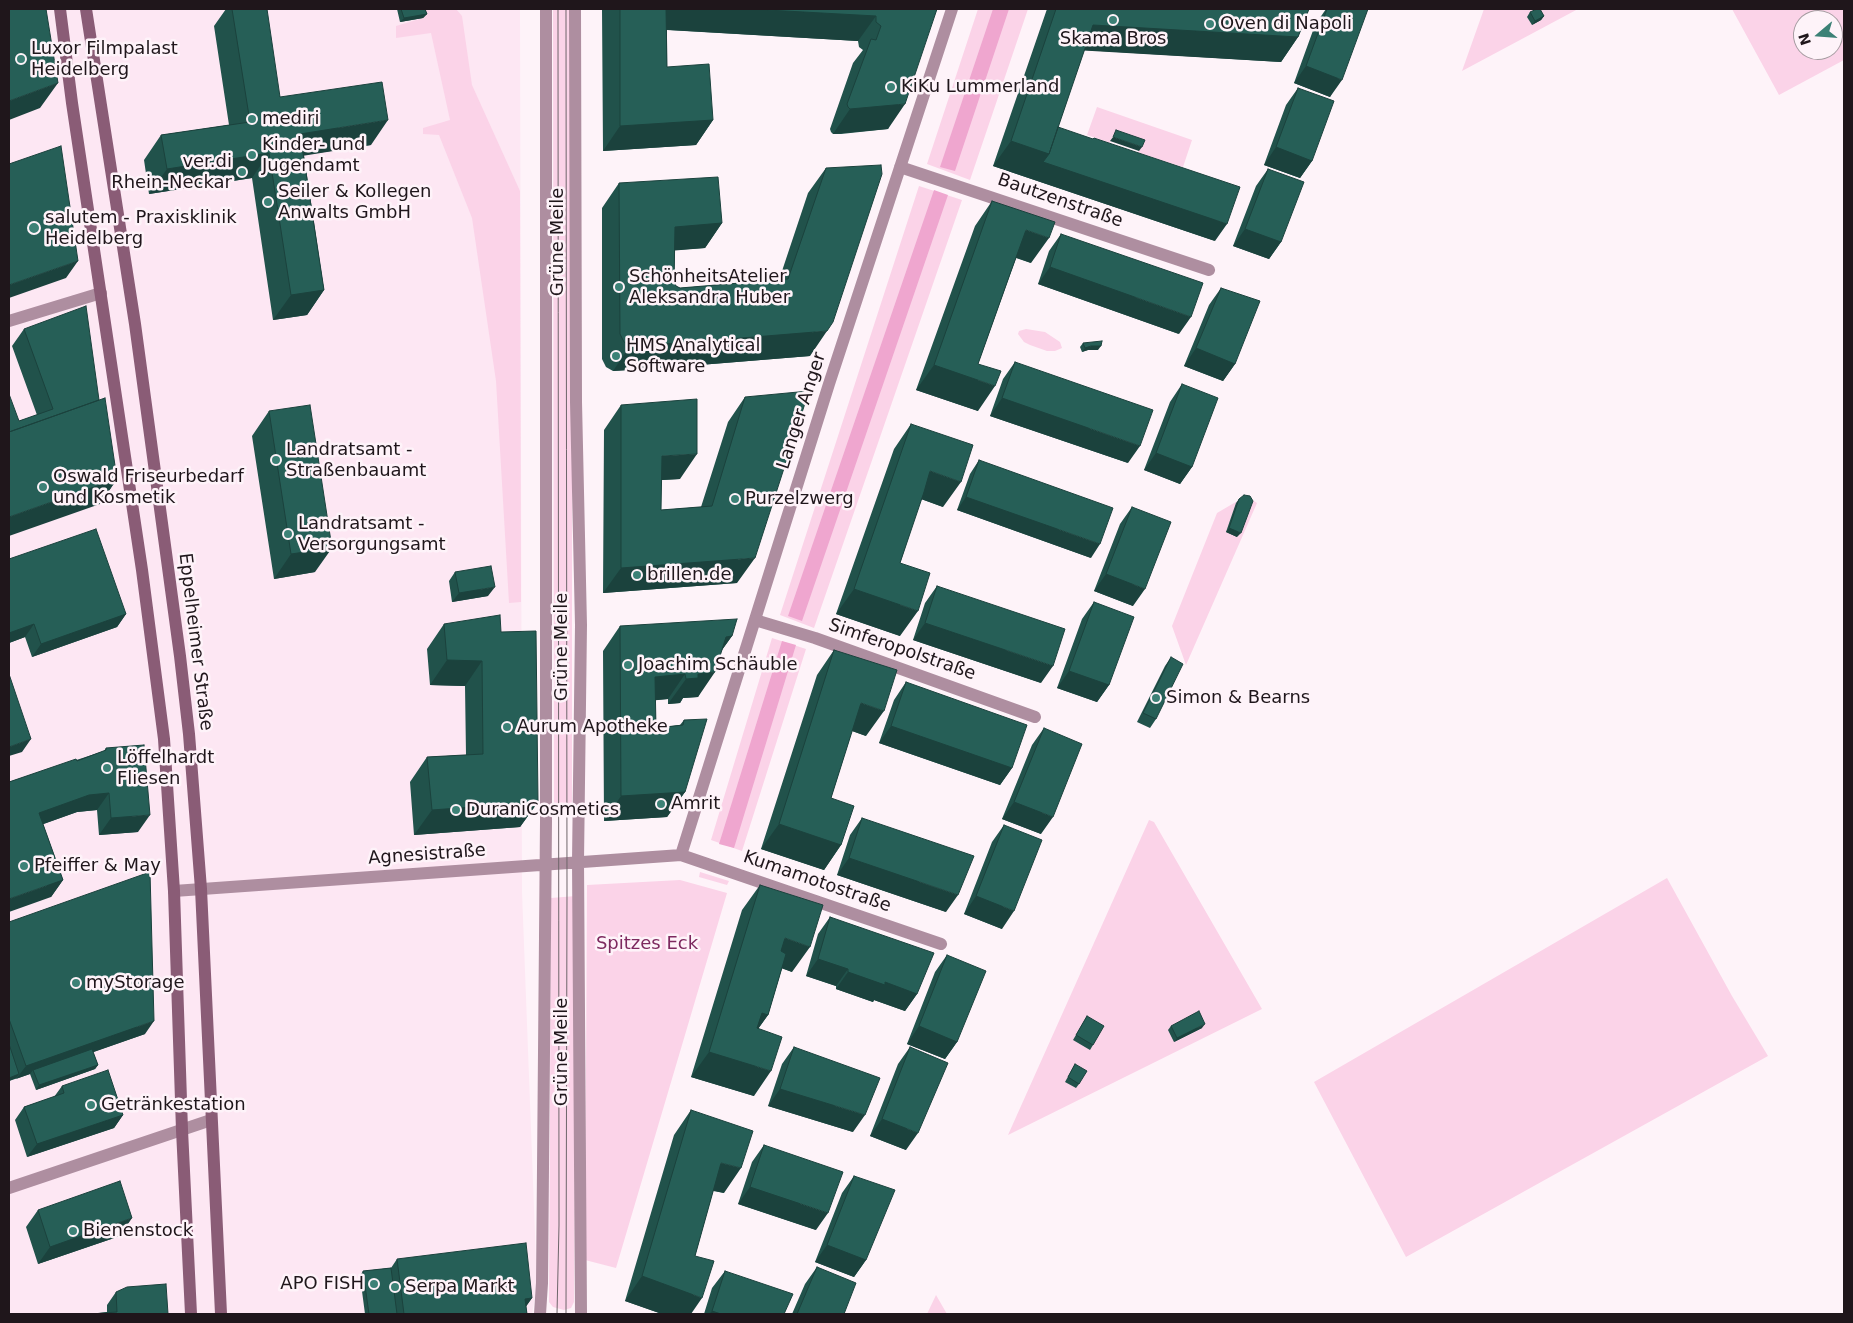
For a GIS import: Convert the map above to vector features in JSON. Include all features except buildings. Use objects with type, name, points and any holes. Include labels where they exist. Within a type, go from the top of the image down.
[{"type":"main road","points":[[60,9],[70,94],[142,570],[164,739],[174,891],[182,1130],[191,1314]]},
{"type":"main road","name":"Eppelheimer Straße","points":[[86,9],[133,315],[189,734],[201,889],[221,1314]]},
{"type":"street","name":"Grüne Meile","points":[[540,1314],[546,864],[546,9]]},
{"type":"street","name":"Grüne Meile","points":[[575,9],[576,402],[581,626],[578,861],[581,1314]]},
{"type":"street","name":"Langer Anger","points":[[681,855],[829,384],[952,9]]},
{"type":"street","name":"Bautzenstraße","points":[[900,167],[1209,270]]},
{"type":"street","points":[[9,321],[101,293]]},
{"type":"street","name":"Simferopolstraße","points":[[755,620],[834,644],[1035,717]]},
{"type":"street","name":"Agnesistraße","points":[[174,891],[681,855]]},
{"type":"street","name":"Kumamotostraße","points":[[681,855],[941,944]]},
{"type":"street","points":[[9,1188],[212,1120]]},
{"type":"shaded area","points":[[9,9],[520,9],[522,892],[537,1287],[532,1314],[9,1314]]},
{"type":"shaded area","points":[[993,9],[1009,9],[955,171],[940,167]]},
{"type":"shaded area","points":[[934,190],[948,195],[802,621],[788,616]]},
{"type":"shaded area","points":[[782,641],[796,645],[734,848],[719,844]]},
{"type":"green space","points":[[421,9],[456,9],[462,16],[472,85],[520,191],[521,602],[509,603],[496,381],[472,218],[439,135],[423,134],[423,128],[450,120],[431,33],[396,38],[396,26],[423,18]]},
{"type":"green space","points":[[553,9],[572,9],[572,815],[554,814]]},
{"type":"green space","points":[[978,9],[1028,9],[970,180],[927,164]]},
{"type":"green space","points":[[1484,9],[1578,9],[1462,71]]},
{"type":"green space","points":[[1732,9],[1844,9],[1844,60],[1779,95]]},
{"type":"green space","points":[[1097,107],[1192,140],[1183,167],[1138,153],[1141,144],[1113,135],[1110,143],[1087,135]]},
{"type":"green space","points":[[919,186],[962,200],[814,628],[780,615]]},
{"type":"green space","points":[[1026,329],[1045,332],[1060,342],[1062,348],[1055,351],[1047,351],[1024,342],[1018,334],[1019,331]]},
{"type":"green space","points":[[1246,496],[1257,503],[1186,665],[1172,626],[1217,513]]},
{"type":"green space","points":[[772,638],[806,649],[742,851],[711,840]]},
{"type":"green space","points":[[1149,820],[1154,822],[1262,1009],[1008,1135]]},
{"type":"green space","points":[[700,872],[729,881],[727,885],[699,877]]},
{"type":"green space","points":[[1667,878],[1732,996],[1768,1056],[1406,1257],[1314,1082]]},
{"type":"green space","name":"Spitzes Eck","points":[[680,880],[727,893],[616,1268],[585,1260],[587,885]]},
{"type":"green space","points":[[576,896],[574,1302],[571,1308],[564,1310],[553,1307],[549,1302],[551,898]]},
{"type":"green space","points":[[936,1295],[947,1314],[927,1314]]},
{"type":"tram line","points":[[557,1314],[559,1225],[558,9]]},
{"type":"tram line","points":[[566,9],[566,1314]]},
{"type":"place","name":"Skama Bros","points":[[1113,20]]},
{"type":"place","name":"Oven di Napoli","points":[[1210,24]]},
{"type":"place","name":"Luxor Filmpalast Heidelberg","points":[[21,59]]},
{"type":"place","name":"KiKu Lummerland","points":[[891,87]]},
{"type":"place","name":"mediri","points":[[252,119]]},
{"type":"place","name":"Kinder- und Jugendamt","points":[[252,155]]},
{"type":"place","name":"ver.di Rhein-Neckar","points":[[242,172]]},
{"type":"place","name":"Seiler & Kollegen Anwalts GmbH","points":[[268,202]]},
{"type":"place","name":"salutem - Praxisklinik Heidelberg","points":[[34,228]]},
{"type":"place","name":"SchönheitsAtelier Aleksandra Huber","points":[[619,287]]},
{"type":"place","name":"HMS Analytical Software","points":[[616,356]]},
{"type":"place","name":"Landratsamt - Straßenbauamt","points":[[276,460]]},
{"type":"place","name":"Oswald Friseurbedarf und Kosmetik","points":[[43,487]]},
{"type":"place","name":"Purzelzwerg","points":[[735,499]]},
{"type":"place","name":"Landratsamt - Versorgungsamt","points":[[288,534]]},
{"type":"place","name":"brillen.de","points":[[637,575]]},
{"type":"place","name":"Joachim Schäuble","points":[[628,665]]},
{"type":"place","name":"Simon & Bearns","points":[[1156,698]]},
{"type":"place","name":"Aurum Apotheke","points":[[507,727]]},
{"type":"place","name":"Löffelhardt Fliesen","points":[[107,768]]},
{"type":"place","name":"Amrit","points":[[661,804]]},
{"type":"place","name":"DuraniCosmetics","points":[[456,810]]},
{"type":"place","name":"Pfeiffer & May","points":[[24,866]]},
{"type":"place","name":"myStorage","points":[[76,983]]},
{"type":"place","name":"Getränkestation","points":[[91,1105]]},
{"type":"place","name":"Bienenstock","points":[[73,1231]]},
{"type":"place","name":"APO FISH","points":[[374,1284]]},
{"type":"place","name":"Serpa Markt","points":[[395,1287]]}]
